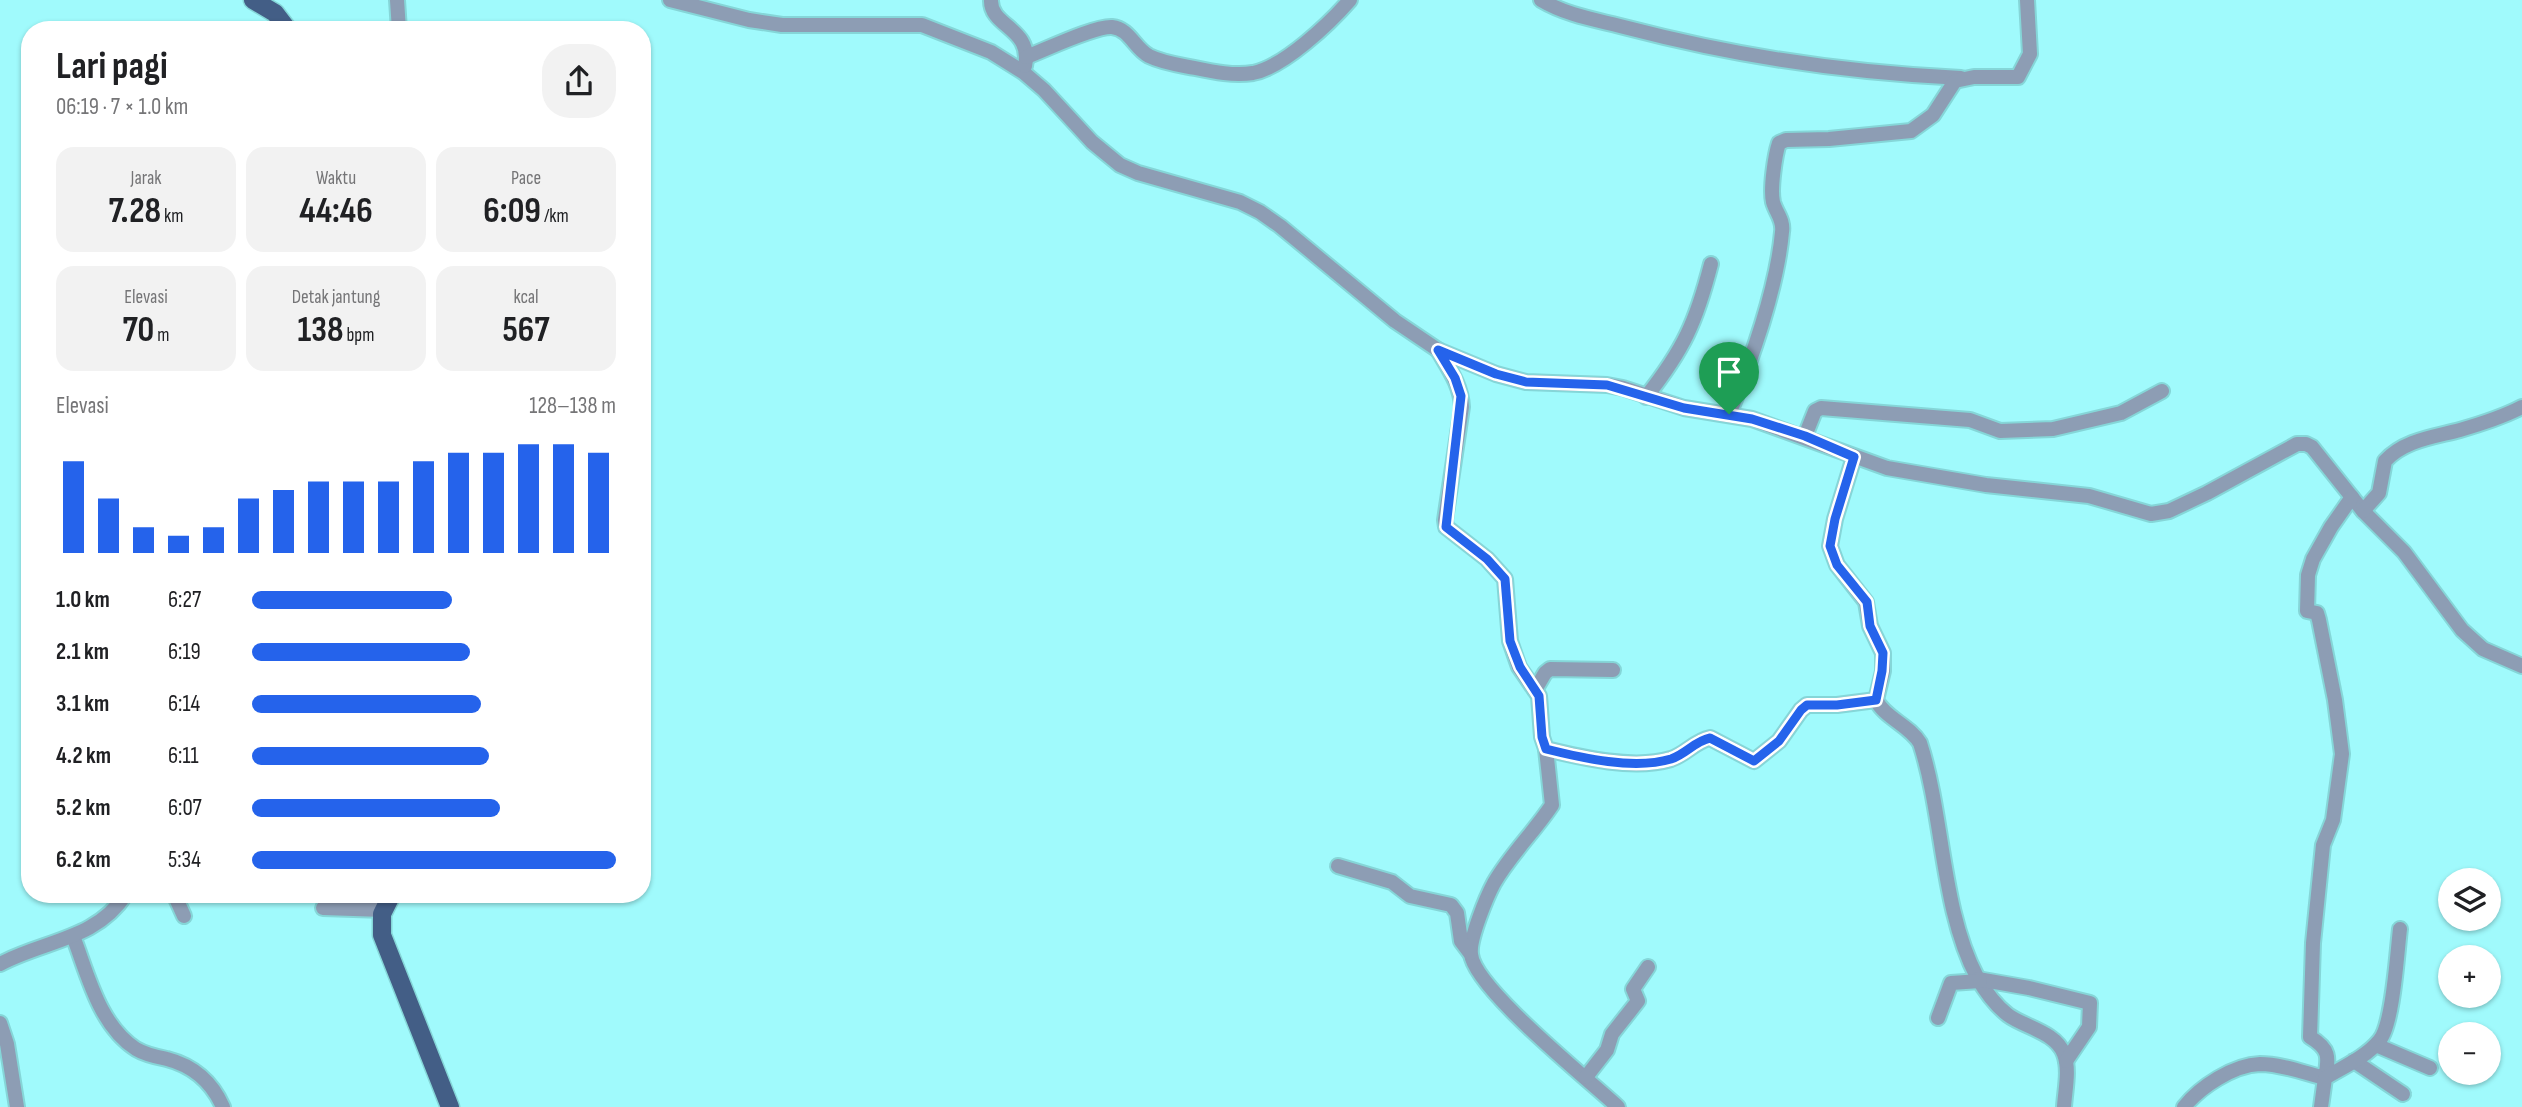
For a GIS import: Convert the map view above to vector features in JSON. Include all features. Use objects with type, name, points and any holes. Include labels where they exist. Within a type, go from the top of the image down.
[{"type":"main road","points":[[253,0],[275,13],[281,21]]},
{"type":"main road","points":[[388,903],[381,926],[385,945],[450,1107]]},
{"type":"street","points":[[670,0],[749,20],[782,25],[922,25],[990,52],[1023,72],[1044,90],[1092,142],[1120,165],[1138,173],[1230,199],[1260,212],[1395,321],[1438,350],[1496,374],[1526,382],[1607,385],[1684,408],[1752,419],[1805,436],[1887,468],[1935,478],[2090,496],[2151,514],[2169,511],[2302,443],[2312,447],[2363,511],[2404,552],[2476,644],[2522,666]]},
{"type":"street","points":[[991,0],[990,5],[998,17],[1021,38],[1027,57],[1023,72]]},
{"type":"street","points":[[1027,57],[1109,27],[1122,30],[1144,53],[1156,59],[1221,72],[1256,72],[1316,36],[1350,0]]},
{"type":"street","points":[[1541,0],[1575,15],[1726,50],[1859,69],[1964,78],[2018,77],[2030,54],[2027,0]]},
{"type":"street","points":[[399,21],[400,3]]},
{"type":"street","points":[[1729,414],[1746,374],[1773,284],[1782,225],[1773,196],[1779,143],[1786,140],[1911,131],[1933,114],[1951,84],[1964,78]]},
{"type":"street","points":[[1646,397],[1692,330],[1711,264]]},
{"type":"street","points":[[1438,350],[1455,378],[1461,396],[1446,527],[1502,573],[1507,584],[1510,641],[1520,667],[1541,702],[1542,737],[1546,749],[1552,805],[1495,881],[1484,906],[1471,953],[1472,961],[1522,1022],[1618,1107]]},
{"type":"street","points":[[1805,436],[1815,411],[1821,408],[1970,420],[2000,431],[2053,429],[2121,413],[2162,391]]},
{"type":"street","points":[[2363,511],[2379,493],[2385,461],[2401,448],[2418,440],[2482,423],[2522,407]]},
{"type":"street","points":[[1854,457],[1837,511],[1830,546],[1837,565],[1867,602],[1870,626],[1883,653],[1876,700],[1913,733],[1921,746],[1954,909],[1970,962],[1987,993],[2007,1014],[2061,1047],[2066,1061],[2064,1107]]},
{"type":"street","points":[[2321,1107],[2329,1059],[2321,1043],[2310,1037],[2313,943],[2323,845],[2333,820],[2342,754],[2335,700],[2319,620],[2317,613],[2307,611],[2308,575],[2320,547],[2352,497]]},
{"type":"street","points":[[1535,690],[1550,669],[1613,670]]},
{"type":"street","points":[[1546,749],[1601,760],[1653,761],[1672,759],[1698,742],[1710,738],[1754,761],[1779,741],[1807,705],[1837,705],[1876,700]]},
{"type":"street","points":[[1338,866],[1394,883],[1410,896],[1451,905],[1457,914],[1461,941],[1471,953]]},
{"type":"street","points":[[0,964],[33,949],[74,936],[106,919],[119,903]]},
{"type":"street","points":[[178,903],[184,916]]},
{"type":"street","points":[[323,908],[377,903]]},
{"type":"street","points":[[2184,1107],[2192,1097],[2212,1083],[2255,1065],[2275,1066],[2325,1078],[2376,1045],[2386,1028],[2400,929]]},
{"type":"street","points":[[74,936],[103,1013],[123,1037],[145,1053],[197,1072],[217,1093],[223,1107]]},
{"type":"street","points":[[1586,1077],[1607,1050],[1612,1034],[1638,1001],[1633,989],[1648,967]]},
{"type":"street","points":[[1938,1018],[1951,983],[1979,980],[2029,988],[2090,1003],[2090,1027],[2066,1061]]},
{"type":"street","points":[[0,1023],[9,1054],[17,1107]]},
{"type":"street","points":[[2376,1045],[2430,1068]]},
{"type":"street","points":[[2354,1061],[2403,1094]]},
{"type":"route","points":[[1438,350],[1496,374],[1526,382],[1607,385],[1684,408],[1729,414],[1805,436],[1854,457],[1839,503],[1830,546],[1837,565],[1867,602],[1870,626],[1883,653],[1884,662],[1876,700],[1837,705],[1807,705],[1779,741],[1754,761],[1749,761],[1710,738],[1698,742],[1672,759],[1634,762],[1579,757],[1546,749],[1542,737],[1539,696],[1526,679],[1514,656],[1510,641],[1505,579],[1487,559],[1446,527],[1462,407],[1455,378],[1438,350]]}]
